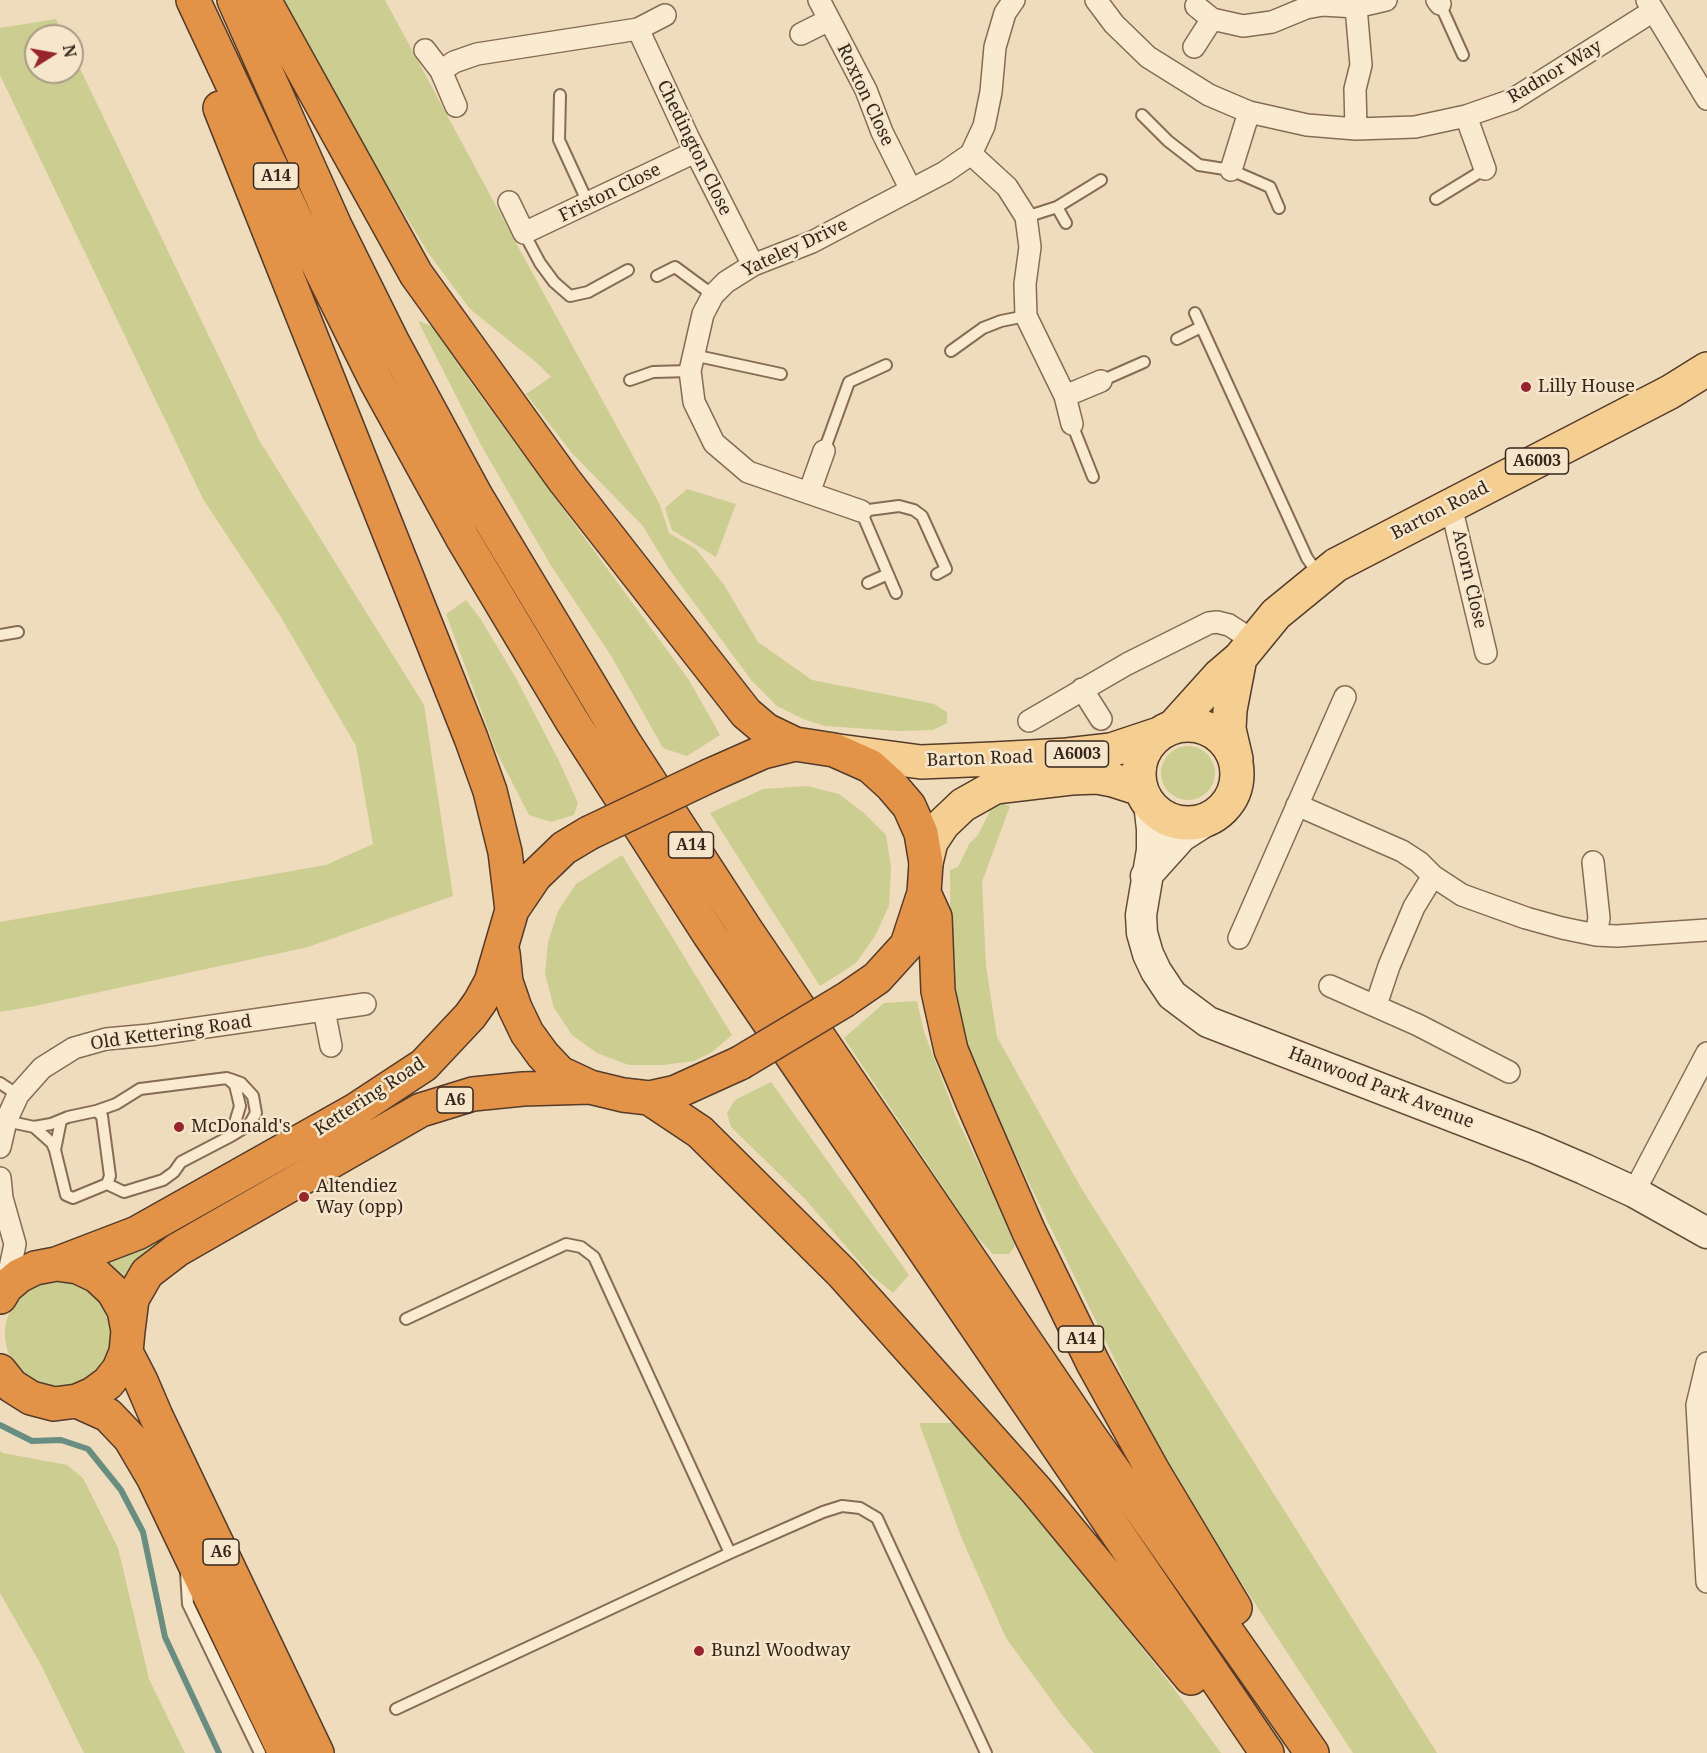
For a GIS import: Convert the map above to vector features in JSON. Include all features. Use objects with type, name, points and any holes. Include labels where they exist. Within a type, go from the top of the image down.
[{"type":"highway","points":[[188,0],[211,86],[486,780],[505,852],[512,910]]},
{"type":"highway","name":"A14","points":[[193,0],[290,207],[376,381],[463,539],[572,721],[709,934],[1267,1753]]},
{"type":"highway","name":"A14","points":[[234,0],[335,226],[392,341],[476,496],[624,742],[746,930],[1090,1438],[1314,1753]]},
{"type":"highway","points":[[264,0],[342,144],[423,284],[564,480],[746,713],[765,730],[795,744],[834,750],[870,766],[909,806],[921,833],[925,878],[907,945],[877,978],[845,1000],[740,1063],[676,1092],[649,1098],[623,1095],[590,1086],[560,1073],[527,1033],[515,1008],[506,982],[502,942]]},
{"type":"highway","points":[[512,910],[535,876],[564,848],[589,833],[763,752],[795,744]]},
{"type":"highway","name":"A14","points":[[925,878],[935,917],[938,991],[951,1050],[1029,1232],[1093,1363],[1124,1420],[1208,1565],[1270,1661],[1314,1753]]},
{"type":"highway","name":"Kettering Road","points":[[3,1292],[20,1276],[35,1268],[50,1265],[137,1233],[354,1111],[424,1065],[470,1016],[480,1002],[491,982],[512,910]]},
{"type":"highway","name":"Kettering Road","points":[[127,1342],[132,1299],[147,1273],[177,1250],[421,1110],[473,1094],[590,1086]]},
{"type":"highway","name":"A14","points":[[649,1098],[700,1132],[842,1273],[1064,1522],[1215,1707],[1267,1753]]},
{"type":"highway","points":[[0,1371],[12,1386],[31,1398],[54,1404],[77,1401],[93,1395],[108,1383],[118,1369],[127,1342],[124,1310],[113,1291],[97,1276],[78,1267],[50,1265]]},
{"type":"highway","name":"A6","points":[[127,1342],[141,1381],[317,1753]]},
{"type":"highway","name":"A6","points":[[77,1401],[108,1415],[130,1437],[153,1477],[285,1753]]},
{"type":"main road","name":"Barton Road","points":[[834,750],[921,762],[1067,755],[1111,750],[1166,730],[1247,650],[1276,614],[1320,577],[1365,549],[1670,392],[1707,369]]},
{"type":"main road","name":"Barton Road","points":[[1236,764],[1230,729],[1230,710],[1247,650]]},
{"type":"main road","points":[[1188,724],[1203,727],[1219,735],[1230,748],[1236,764],[1237,781],[1232,797],[1221,810],[1207,819],[1190,823],[1173,820],[1159,814],[1145,796],[1139,774],[1142,759],[1149,745],[1166,730],[1188,724]]},
{"type":"main road","name":"Barton Road","points":[[925,878],[931,842],[943,824],[963,805],[995,787],[1097,777],[1113,780],[1145,796]]},
{"type":"street","name":"Roxton Close","points":[[819,0],[866,90],[882,132],[910,190]]},
{"type":"street","points":[[1014,0],[1005,13],[995,47],[991,92],[984,126],[971,154],[1007,187],[1026,217],[1030,247],[1025,285],[1026,316],[1065,396],[1072,424]]},
{"type":"street","name":"Radnor Way","points":[[1096,0],[1114,24],[1148,57],[1209,95],[1249,112],[1307,125],[1356,129],[1415,127],[1466,116],[1512,100],[1650,5]]},
{"type":"street","points":[[1194,47],[1204,12],[1243,26],[1272,22],[1306,8],[1323,5],[1356,7],[1386,0]]},
{"type":"street","points":[[1650,5],[1701,76],[1707,99]]},
{"type":"street","points":[[1356,7],[1361,65],[1355,89],[1356,129]]},
{"type":"street","points":[[441,71],[454,62],[477,54],[638,29],[664,15]]},
{"type":"street","points":[[801,34],[829,20]]},
{"type":"street","name":"Chedington Close","points":[[638,29],[695,152],[753,265]]},
{"type":"street","points":[[425,50],[441,71],[456,106]]},
{"type":"street","points":[[1231,170],[1249,112]]},
{"type":"street","points":[[1466,116],[1485,170]]},
{"type":"street","name":"Friston Close","points":[[524,233],[695,152]]},
{"type":"street","name":"Yateley Drive","points":[[861,511],[748,472],[714,443],[694,402],[691,363],[703,314],[713,295],[726,282],[753,265],[812,242],[945,172],[971,154]]},
{"type":"street","points":[[509,202],[524,233]]},
{"type":"street","points":[[1065,396],[1101,381]]},
{"type":"street","points":[[809,493],[824,451]]},
{"type":"street","name":"Acorn Close","points":[[1451,506],[1486,653]]},
{"type":"street","name":"Barton Road","points":[[1029,721],[1127,664],[1209,623],[1217,622],[1229,626],[1247,650]]},
{"type":"street","points":[[1082,689],[1101,719]]},
{"type":"street","points":[[1239,938],[1345,697]]},
{"type":"street","name":"Hanwood Park Avenue","points":[[1145,796],[1152,829],[1152,850],[1140,915],[1142,933],[1148,954],[1172,995],[1208,1022],[1535,1148],[1634,1192],[1707,1233]]},
{"type":"street","points":[[1297,805],[1402,851],[1433,876],[1462,895],[1535,921],[1596,935],[1617,936],[1707,930]]},
{"type":"street","points":[[1146,876],[1182,837],[1207,819]]},
{"type":"street","points":[[1593,862],[1599,918],[1596,935]]},
{"type":"street","points":[[1376,1005],[1389,966],[1414,907],[1433,876]]},
{"type":"street","points":[[1330,986],[1376,1005],[1509,1072]]},
{"type":"street","name":"Old Kettering Road","points":[[0,1147],[6,1121],[18,1095],[42,1068],[74,1048],[95,1042],[365,1004]]},
{"type":"street","points":[[324,1010],[331,1046]]},
{"type":"street","points":[[1634,1192],[1707,1053]]},
{"type":"street","points":[[0,1178],[2,1198],[15,1244],[3,1292]]},
{"type":"street","points":[[15,1244],[50,1265]]},
{"type":"street","points":[[1707,1363],[1697,1405],[1707,1582]]},
{"type":"lane","points":[[1438,2],[1463,55]]},
{"type":"lane","points":[[560,95],[559,140],[588,203]]},
{"type":"lane","points":[[1142,115],[1168,141],[1199,165],[1231,170],[1270,187],[1279,208]]},
{"type":"lane","points":[[1436,199],[1485,170]]},
{"type":"lane","points":[[1026,217],[1057,207],[1101,180]]},
{"type":"lane","points":[[1057,207],[1066,224]]},
{"type":"lane","points":[[524,233],[540,263],[570,296],[588,292],[628,270]]},
{"type":"lane","points":[[657,276],[675,267],[713,295]]},
{"type":"lane","points":[[1195,313],[1307,558],[1320,577]]},
{"type":"lane","points":[[951,351],[983,328],[1001,321],[1026,316]]},
{"type":"lane","points":[[1177,339],[1201,327]]},
{"type":"lane","points":[[1101,381],[1144,362]]},
{"type":"lane","points":[[630,380],[691,363],[781,374]]},
{"type":"lane","points":[[824,451],[849,382],[886,365]]},
{"type":"lane","points":[[1072,424],[1093,477]]},
{"type":"lane","points":[[896,593],[861,511],[899,506],[914,510],[922,516],[946,569],[937,574]]},
{"type":"lane","points":[[868,583],[888,574]]},
{"type":"lane","points":[[0,635],[18,632]]},
{"type":"lane","points":[[226,1078],[235,1086],[240,1106],[231,1136]]},
{"type":"lane","points":[[6,1121],[34,1127],[51,1124],[117,1104],[140,1089],[226,1078],[241,1083],[253,1096],[256,1113],[249,1125],[181,1162],[174,1172],[163,1180],[124,1192],[107,1184]]},
{"type":"lane","points":[[0,1083],[18,1095]]},
{"type":"lane","points":[[34,1127],[52,1143],[56,1150],[66,1195],[73,1198],[100,1189],[107,1184],[110,1176],[102,1116],[96,1111]]},
{"type":"lane","points":[[56,1150],[61,1120]]},
{"type":"lane","points":[[406,1319],[566,1244],[581,1247],[594,1257],[730,1553]]},
{"type":"lane","points":[[396,1709],[730,1553],[823,1512],[842,1506],[860,1508],[877,1518],[986,1753]]},
{"type":"lane","points":[[183,1541],[188,1604],[260,1753]]},
{"type":"green space","points":[[283,0],[385,0],[660,505],[669,533],[696,549],[724,585],[758,642],[812,680],[934,704],[947,712],[947,723],[933,730],[899,731],[825,726],[803,719],[777,706],[752,681],[669,569],[643,526],[571,452],[526,394],[551,377],[470,309],[429,254],[341,109]]},
{"type":"green space","points":[[56,19],[58,24],[25,24]]},
{"type":"green space","points":[[24,24],[24,84],[84,84],[84,77],[259,440],[424,705],[453,896],[308,947],[0,1012],[0,922],[326,865],[373,844],[356,746],[279,614],[203,499],[0,75],[0,28]]},
{"type":"green space","points":[[418,321],[437,328],[471,383],[689,680],[720,735],[687,756],[663,748],[610,654],[550,564],[481,445]]},
{"type":"green space","points":[[687,489],[736,504],[716,557],[672,530],[665,508]]},
{"type":"green space","points":[[466,600],[480,618],[516,678],[559,761],[578,803],[574,815],[551,822],[529,815],[496,751],[446,614]]},
{"type":"green space","points":[[1188,746],[1198,748],[1207,754],[1213,763],[1215,773],[1213,783],[1207,792],[1198,798],[1188,800],[1178,798],[1169,792],[1163,783],[1161,773],[1163,763],[1169,754],[1178,748]]},
{"type":"green space","points":[[807,786],[839,794],[864,813],[886,835],[891,867],[889,906],[875,936],[856,963],[820,986],[710,813],[763,789]]},
{"type":"green space","points":[[995,801],[1010,806],[982,882],[986,966],[997,1037],[1080,1186],[1437,1753],[1353,1753],[1237,1576],[1144,1420],[970,1061],[951,979],[950,870],[958,867]]},
{"type":"green space","points":[[622,855],[732,1035],[712,1052],[694,1061],[663,1065],[629,1065],[597,1053],[572,1035],[554,1008],[545,974],[548,942],[558,911],[576,884]]},
{"type":"green space","points":[[917,1001],[924,1032],[957,1119],[1015,1246],[1009,1254],[993,1254],[975,1235],[844,1038],[884,1003]]},
{"type":"green space","points":[[771,1082],[909,1275],[893,1293],[870,1274],[805,1199],[731,1127],[727,1113],[735,1100]]},
{"type":"green space","points":[[155,1237],[161,1245],[135,1264],[124,1280],[113,1267],[105,1262]]},
{"type":"green space","points":[[59,1280],[80,1284],[97,1296],[109,1313],[113,1334],[109,1355],[97,1372],[80,1384],[59,1388],[38,1384],[21,1372],[9,1355],[5,1334],[9,1313],[21,1296],[38,1284]]},
{"type":"green space","points":[[919,1423],[955,1423],[1045,1526],[1172,1686],[1221,1753],[1094,1753],[1063,1716],[1006,1638],[962,1539]]},
{"type":"green space","points":[[0,1451],[67,1465],[83,1478],[118,1548],[149,1679],[185,1753],[84,1753],[40,1663],[0,1593]]},
{"type":"waterway","points":[[0,1425],[32,1441],[61,1440],[88,1449],[121,1490],[143,1532],[165,1637],[219,1753]]},
{"type":"place","name":"Lilly House","points":[[1526,387]]},
{"type":"place","name":"McDonald's","points":[[179,1127]]},
{"type":"place","name":"Altendiez Way (opp)","points":[[304,1197]]},
{"type":"place","name":"Bunzl Woodway","points":[[699,1651]]}]
